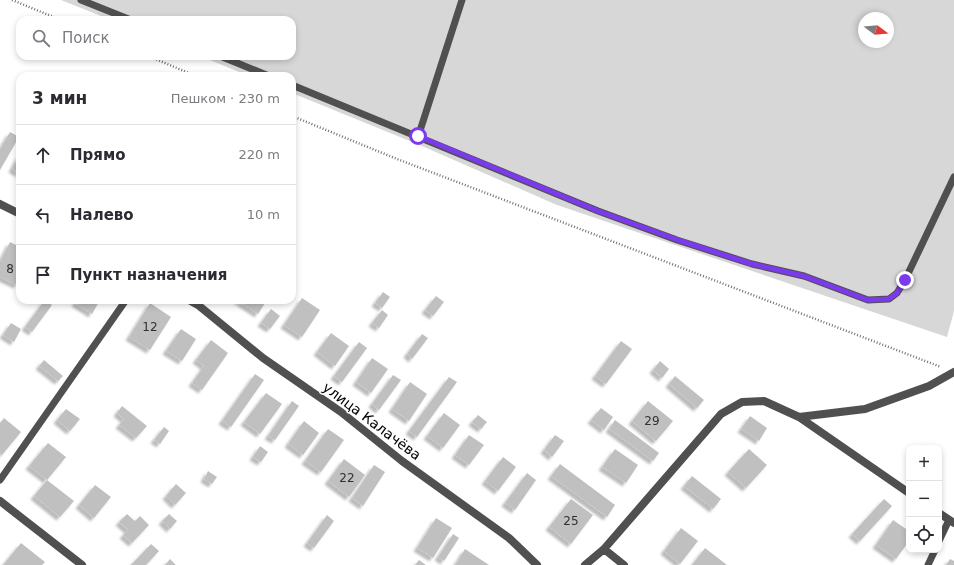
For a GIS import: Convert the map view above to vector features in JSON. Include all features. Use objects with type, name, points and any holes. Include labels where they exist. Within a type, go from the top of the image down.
[{"type":"street","points":[[0,204],[16,212]]},
{"type":"street","name":"улица Калачёва","points":[[195,304],[263,358],[341,412],[402,461],[509,538],[537,565]]},
{"type":"street","points":[[799,417],[865,409],[929,386],[950,370]]},
{"type":"street","points":[[585,565],[604,549],[721,414],[742,402],[764,401],[799,417],[906,491]]},
{"type":"street","points":[[0,502],[82,565]]},
{"type":"street","points":[[942,515],[952,522]]},
{"type":"street","points":[[604,549],[624,565]]},
{"type":"lane","points":[[81,0],[121,16]]},
{"type":"lane","points":[[418,136],[462,0]]},
{"type":"lane","points":[[230,60],[259,72]]},
{"type":"lane","points":[[296,87],[598,211],[678,240],[752,264],[804,276],[868,300],[889,299],[897,293],[954,177]]},
{"type":"lane","points":[[0,480],[123,304]]},
{"type":"lane","points":[[942,537],[952,522]]},
{"type":"lane","points":[[928,565],[934,553]]},
{"type":"path","points":[[12,0],[51,16]]},
{"type":"path","points":[[158,60],[186,72]]},
{"type":"path","points":[[296,118],[404,162],[950,370]]},
{"type":"shaded area","points":[[61,0],[954,0],[954,311],[947,337],[557,205],[422,146],[296,95],[296,72],[239,72],[210,60],[296,60],[296,16],[101,16]]},
{"type":"building","points":[[10,132],[16,135],[16,142],[0,170],[0,149]]},
{"type":"building","points":[[16,162],[16,172],[12,169]]},
{"type":"building","points":[[10,242],[16,245],[16,285],[0,277],[0,262]]},
{"type":"building","points":[[383,292],[390,297],[382,308],[375,303]]},
{"type":"building","points":[[436,296],[444,302],[433,316],[425,310]]},
{"type":"building","points":[[302,298],[320,310],[302,337],[284,325]]},
{"type":"building","points":[[42,304],[52,305],[32,332],[25,327]]},
{"type":"building","points":[[77,304],[98,304],[92,314]]},
{"type":"building","points":[[149,304],[171,317],[150,350],[129,337]]},
{"type":"building","points":[[243,304],[264,304],[258,314]]},
{"type":"building","points":[[271,309],[280,316],[270,329],[261,323]]},
{"type":"building","points":[[382,310],[388,315],[379,328],[372,323]]},
{"type":"building","points":[[11,323],[21,329],[14,342],[3,335]]},
{"type":"building","points":[[181,329],[196,339],[182,361],[166,351]]},
{"type":"building","points":[[331,333],[349,346],[335,366],[317,352]]},
{"type":"building","points":[[422,334],[428,338],[412,359],[407,354]]},
{"type":"building","points":[[211,340],[228,353],[202,390],[192,383],[204,366],[196,360]]},
{"type":"building","points":[[621,341],[632,349],[606,384],[595,376]]},
{"type":"building","points":[[359,342],[367,348],[342,382],[334,376]]},
{"type":"building","points":[[372,358],[388,369],[371,393],[356,382]]},
{"type":"building","points":[[44,360],[63,376],[58,381],[39,366]]},
{"type":"building","points":[[660,361],[669,369],[662,378],[653,370]]},
{"type":"building","points":[[255,374],[264,380],[231,427],[222,421]]},
{"type":"building","points":[[393,375],[401,380],[379,410],[372,404]]},
{"type":"building","points":[[675,376],[704,400],[697,408],[669,384]]},
{"type":"building","points":[[449,377],[457,382],[417,437],[409,431]]},
{"type":"building","points":[[410,382],[427,394],[409,421],[392,409]]},
{"type":"building","points":[[266,393],[282,404],[260,434],[244,422]]},
{"type":"building","points":[[292,401],[299,406],[275,440],[268,436]]},
{"type":"building","points":[[648,401],[673,421],[656,441],[632,421]]},
{"type":"building","points":[[122,406],[147,426],[136,438],[119,425],[124,419],[117,413]]},
{"type":"building","points":[[601,408],[613,417],[604,430],[591,420]]},
{"type":"building","points":[[66,409],[80,419],[70,431],[57,420]]},
{"type":"building","points":[[444,413],[460,425],[443,448],[427,436]]},
{"type":"building","points":[[478,415],[487,422],[481,429],[472,422]]},
{"type":"building","points":[[750,416],[767,428],[759,441],[741,429]]},
{"type":"building","points":[[4,418],[21,432],[2,455],[0,453],[0,423]]},
{"type":"building","points":[[615,420],[659,453],[653,461],[609,429]]},
{"type":"building","points":[[304,421],[319,433],[303,455],[288,444]]},
{"type":"building","points":[[164,427],[169,431],[160,444],[154,440]]},
{"type":"building","points":[[328,429],[344,440],[321,472],[305,461]]},
{"type":"building","points":[[469,435],[484,445],[469,465],[455,455]]},
{"type":"building","points":[[555,435],[564,441],[552,457],[544,450]]},
{"type":"building","points":[[48,443],[66,457],[47,480],[29,466]]},
{"type":"building","points":[[260,446],[268,452],[261,462],[253,457]]},
{"type":"building","points":[[615,449],[638,465],[626,483],[602,467]]},
{"type":"building","points":[[749,449],[767,465],[746,488],[728,472]]},
{"type":"building","points":[[503,457],[516,467],[498,491],[485,481]]},
{"type":"building","points":[[344,459],[365,475],[349,497],[328,481]]},
{"type":"building","points":[[560,464],[615,505],[607,517],[551,476]]},
{"type":"building","points":[[374,465],[385,472],[363,506],[352,498]]},
{"type":"building","points":[[208,471],[217,477],[212,484],[204,479]]},
{"type":"building","points":[[527,473],[536,480],[515,510],[505,503]]},
{"type":"building","points":[[692,476],[721,499],[713,509],[684,486]]},
{"type":"building","points":[[47,480],[74,501],[60,517],[34,496]]},
{"type":"building","points":[[176,484],[186,493],[175,505],[166,496]]},
{"type":"building","points":[[95,485],[111,497],[94,518],[79,505]]},
{"type":"building","points":[[571,499],[593,515],[571,544],[549,527]]},
{"type":"building","points":[[884,499],[892,506],[860,541],[852,534]]},
{"type":"building","points":[[127,514],[135,521],[140,516],[149,525],[132,543],[123,535],[128,530],[119,522]]},
{"type":"building","points":[[169,514],[177,521],[170,529],[162,521]]},
{"type":"building","points":[[327,515],[334,521],[314,548],[307,543]]},
{"type":"building","points":[[436,518],[452,528],[433,558],[417,548]]},
{"type":"building","points":[[893,520],[906,529],[906,545],[896,559],[876,545]]},
{"type":"building","points":[[681,528],[698,541],[680,564],[664,551]]},
{"type":"building","points":[[453,534],[459,538],[444,561],[438,557]]},
{"type":"building","points":[[21,543],[45,562],[42,565],[3,565]]},
{"type":"building","points":[[151,544],[159,551],[146,565],[131,565]]},
{"type":"building","points":[[705,548],[727,565],[692,565]]},
{"type":"building","points":[[465,549],[489,565],[455,565]]},
{"type":"building","points":[[170,559],[176,565],[165,565]]},
{"type":"building","points":[[950,559],[954,561],[954,565],[946,565]]},
{"type":"building","points":[[419,560],[426,565],[415,565]]},
{"type":"route","points":[[418,136],[598,211],[678,240],[752,264],[804,276],[868,300],[889,299],[897,293],[905,280]]}]
